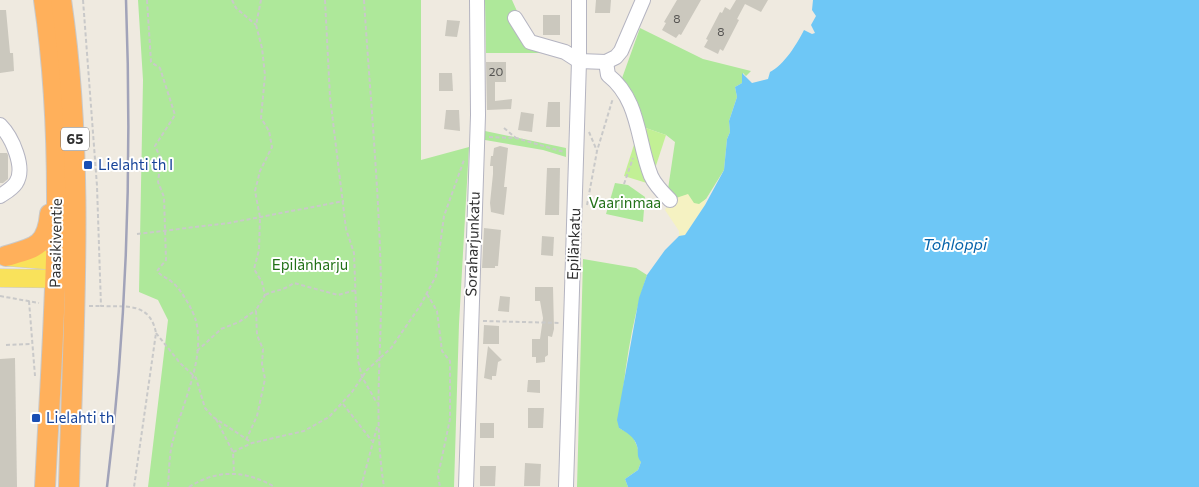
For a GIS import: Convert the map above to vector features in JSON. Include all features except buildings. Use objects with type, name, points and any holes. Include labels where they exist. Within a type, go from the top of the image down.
[{"type":"highway","name":"Paasikiventie","points":[[44,0],[55,103],[57,165],[66,271],[69,487]]},
{"type":"highway","name":"Paasikiventie","points":[[45,487],[76,165],[61,0]]},
{"type":"highway","points":[[3,256],[35,248],[44,240],[47,232],[52,186],[57,165]]},
{"type":"main road","points":[[3,256],[66,271]]},
{"type":"main road","points":[[0,278],[66,271]]},
{"type":"street","name":"Soraharjunkatu","points":[[466,487],[477,134],[477,0]]},
{"type":"street","name":"Epilänkatu","points":[[566,487],[579,61],[579,0]]},
{"type":"street","points":[[515,18],[530,42],[565,52],[579,61],[606,62],[616,57],[621,51],[644,0]]},
{"type":"street","points":[[606,62],[608,75],[618,82],[630,103],[650,175],[670,200]]},
{"type":"street","points":[[0,125],[7,132],[16,149],[18,174],[17,182],[11,189],[0,196]]},
{"type":"path","points":[[83,0],[97,186],[101,306]]},
{"type":"path","points":[[147,0],[152,62],[160,68],[174,115],[155,146],[161,159],[158,182],[164,197],[163,230],[166,260],[157,271],[162,278],[172,282],[196,321],[197,351],[188,392],[171,448],[168,487]]},
{"type":"path","points":[[232,0],[236,8],[256,25]]},
{"type":"path","points":[[261,0],[256,25],[262,48],[265,75],[261,118],[269,131],[272,147],[260,171],[255,190],[260,217],[259,250],[254,269],[262,282],[265,295]]},
{"type":"path","points":[[325,0],[330,97],[346,229],[354,253],[358,360],[362,377],[378,405]]},
{"type":"path","points":[[364,0],[380,244],[378,424],[379,460],[384,487]]},
{"type":"path","points":[[587,206],[597,151],[618,82]]},
{"type":"path","points":[[504,128],[516,138]]},
{"type":"path","points":[[477,134],[516,138],[569,154]]},
{"type":"path","points":[[624,184],[640,135]]},
{"type":"path","points":[[233,452],[252,443],[304,431],[330,417],[343,404],[362,377],[390,348],[427,294],[436,276],[444,216],[464,162]]},
{"type":"path","points":[[88,183],[97,186]]},
{"type":"path","points":[[137,234],[260,217],[344,201]]},
{"type":"path","points":[[197,351],[221,329],[239,322],[256,310],[265,295],[272,292],[281,292],[294,283],[338,295],[356,290]]},
{"type":"path","points":[[427,294],[437,311],[442,351],[450,361],[450,419],[438,476],[440,487]]},
{"type":"path","points":[[0,296],[47,305]]},
{"type":"path","points":[[29,301],[36,378]]},
{"type":"path","points":[[88,306],[131,307],[148,314],[154,323],[156,333],[134,487]]},
{"type":"path","points":[[246,440],[257,416],[265,379],[262,364],[263,349],[257,335],[256,310]]},
{"type":"path","points":[[490,321],[564,324]]},
{"type":"path","points":[[156,333],[196,378],[203,406],[216,419],[252,443]]},
{"type":"path","points":[[6,345],[32,344]]},
{"type":"path","points":[[343,404],[372,441]]},
{"type":"path","points":[[216,419],[233,452],[234,473]]},
{"type":"path","points":[[361,487],[378,424]]},
{"type":"path","points":[[189,487],[203,478],[227,472],[248,474],[275,487]]},
{"type":"green space","name":"Epilänharju","points":[[138,0],[421,0],[421,160],[469,147],[459,324],[454,487],[148,487],[168,320],[158,300],[139,292],[143,80]]},
{"type":"green space","points":[[485,0],[512,0],[530,40],[566,53],[486,53]]},
{"type":"green space","points":[[640,28],[703,59],[751,71],[746,76],[743,73],[742,83],[735,87],[737,97],[729,121],[730,132],[727,139],[724,170],[706,199],[699,205],[678,199],[668,189],[675,142],[666,135],[640,126],[621,81]]},
{"type":"green space","points":[[640,126],[666,135],[650,184],[624,176]]},
{"type":"green space","points":[[485,131],[566,148],[566,157],[543,150],[485,140]]},
{"type":"green space","name":"Vaarinmaa","points":[[615,183],[628,185],[645,197],[643,222],[606,214]]},
{"type":"green space","points":[[583,259],[636,268],[647,275],[632,331],[619,428],[632,435],[641,462],[638,470],[625,479],[628,487],[577,487]]},
{"type":"sand","points":[[688,194],[694,203],[699,204],[706,199],[705,205],[685,235],[679,236],[679,231],[665,210],[670,200]]},
{"type":"water","name":"Tohloppi","points":[[813,0],[1199,0],[1199,487],[628,487],[625,479],[638,470],[641,462],[636,443],[630,435],[619,428],[617,420],[639,298],[647,275],[665,250],[679,236],[685,235],[705,205],[724,170],[727,139],[730,132],[729,121],[737,97],[735,87],[742,83],[742,73],[752,83],[768,79],[770,72],[794,48],[804,30],[812,34],[815,33],[811,25],[816,16],[812,10]]},
{"type":"railway","points":[[107,487],[119,365],[126,244],[128,183],[126,0]]},
{"type":"place","name":"Lielahti th I","points":[[88,165]]},
{"type":"place","name":"Lielahti th","points":[[36,418]]}]
